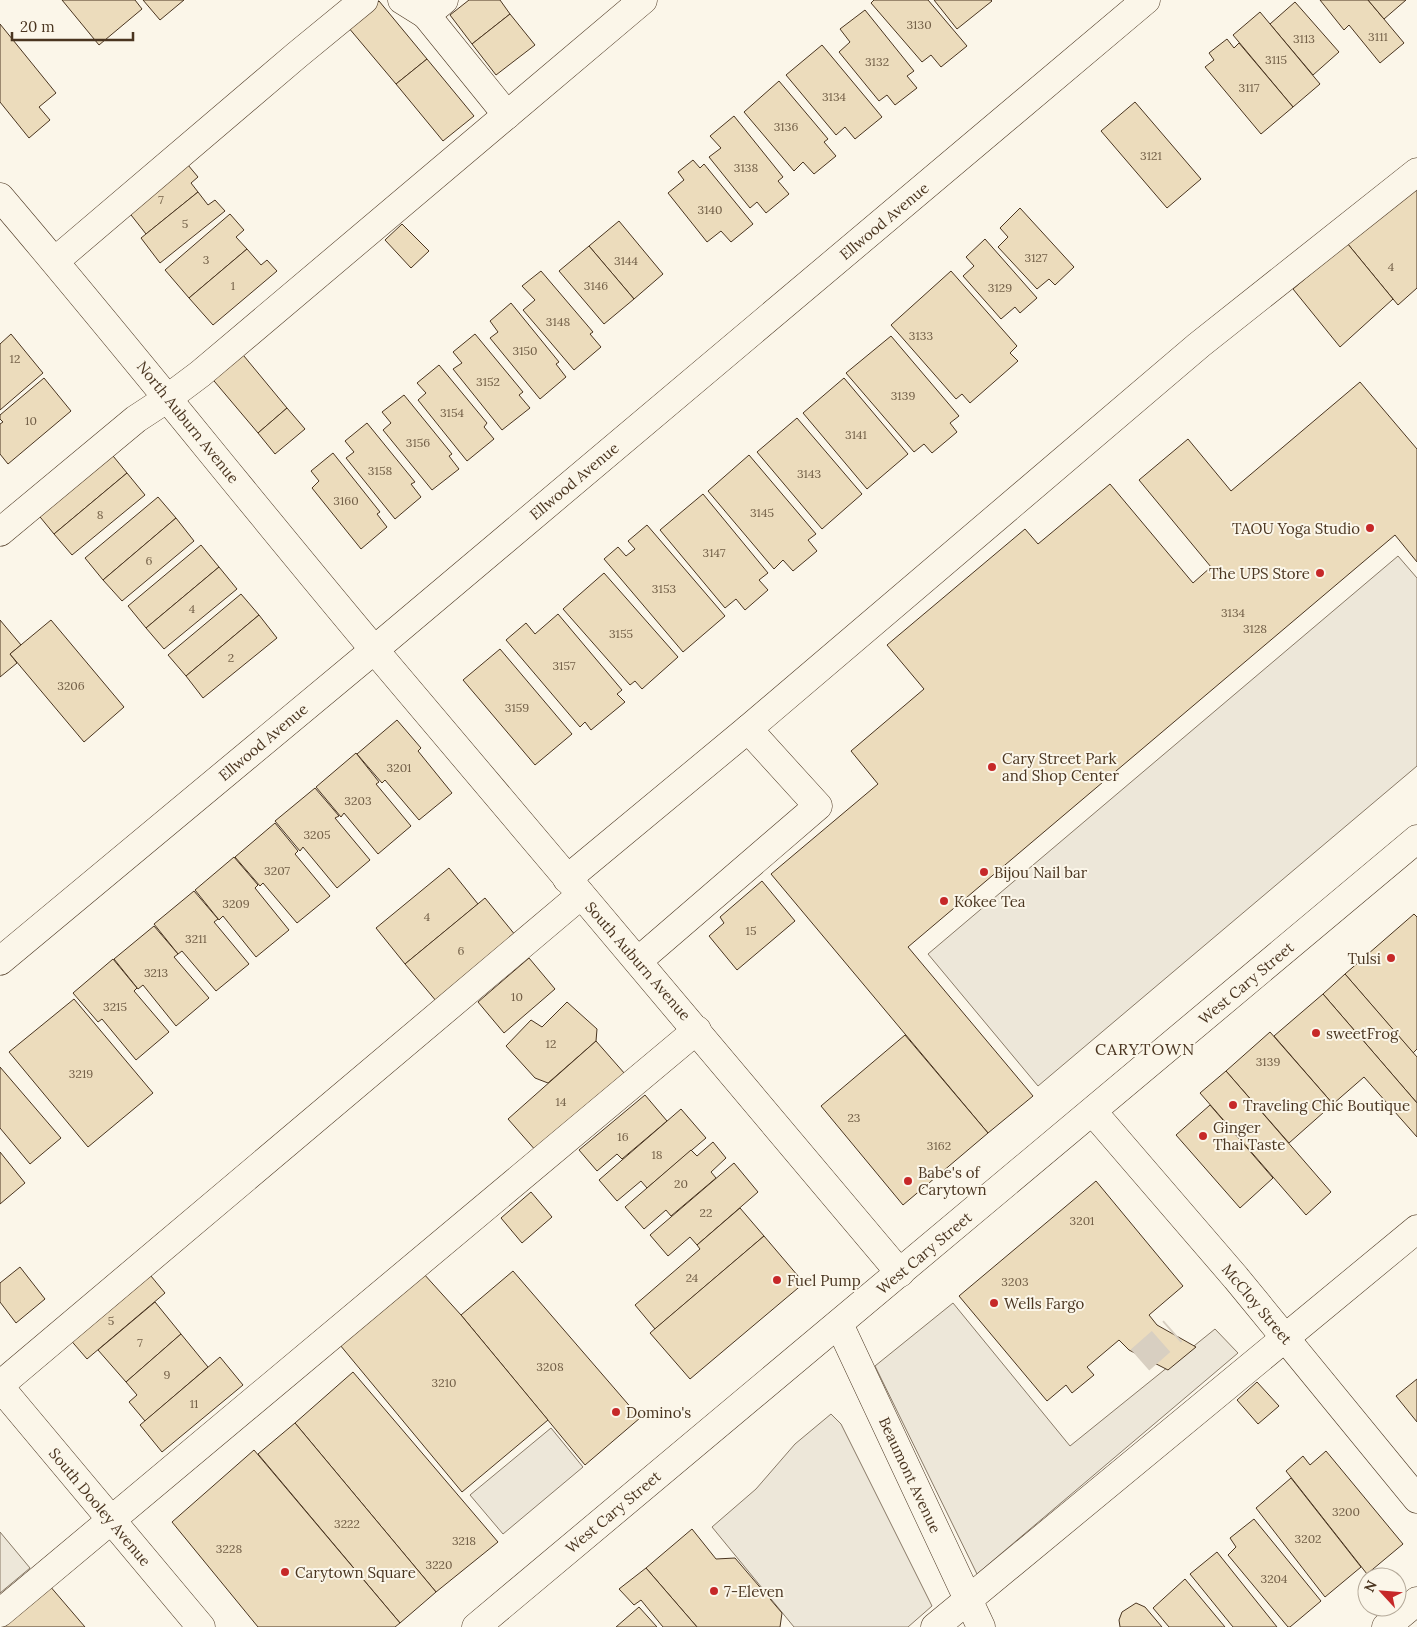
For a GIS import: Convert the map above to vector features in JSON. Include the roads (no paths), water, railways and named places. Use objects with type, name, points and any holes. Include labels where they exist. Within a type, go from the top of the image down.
[{"type":"main road","points":[[56,261],[364,0]]},
{"type":"main road","points":[[402,0],[435,7],[507,115]]},
{"type":"main road","points":[[0,532],[136,419],[200,374],[643,0]]},
{"type":"main road","name":"Ellwood Avenue","points":[[0,961],[374,650],[1146,0]]},
{"type":"main road","points":[[0,1386],[574,887],[748,729],[1199,345],[1417,172]]},
{"type":"main road","name":"North Auburn Avenue","points":[[0,196],[56,261],[374,650]]},
{"type":"main road","name":"South Auburn Avenue","points":[[374,650],[697,1030],[900,1273]]},
{"type":"main road","points":[[638,961],[818,806],[748,729]]},
{"type":"main road","name":"West Cary Street","points":[[476,1627],[1417,839]]},
{"type":"main road","points":[[0,1613],[697,1030]]},
{"type":"main road","name":"McCloy Street","points":[[1092,1112],[1236,1278],[1417,1499]]},
{"type":"main road","points":[[935,1627],[1417,1228]]},
{"type":"main road","name":"Beaumont Avenue","points":[[839,1324],[981,1627]]},
{"type":"main road","name":"South Dooley Avenue","points":[[0,1386],[201,1627]]},
{"type":"main road","points":[[1386,1627],[1417,1601]]},
{"type":"tunnel","points":[[1140,1360],[1173,1331]]},
{"type":"place","name":"TAOU Yoga Studio","points":[[1370,528]]},
{"type":"place","name":"The UPS Store","points":[[1320,573]]},
{"type":"place","name":"Cary Street Park and Shop Center","points":[[992,767]]},
{"type":"place","name":"Bijou Nail bar","points":[[984,872]]},
{"type":"place","name":"Kokee Tea","points":[[944,901]]},
{"type":"place","name":"Tulsi","points":[[1391,958]]},
{"type":"place","name":"sweetFrog","points":[[1316,1033]]},
{"type":"place","name":"Traveling Chic Boutique","points":[[1233,1105]]},
{"type":"place","name":"Ginger Thai Taste","points":[[1203,1136]]},
{"type":"place","name":"Babe's of Carytown","points":[[908,1181]]},
{"type":"place","name":"Fuel Pump","points":[[777,1280]]},
{"type":"place","name":"Wells Fargo","points":[[994,1303]]},
{"type":"place","name":"Domino's","points":[[616,1412]]},
{"type":"place","name":"Carytown Square","points":[[285,1572]]},
{"type":"place","name":"7-Eleven","points":[[714,1591]]},
{"type":"district","name":"CARYTOWN","points":[[1145,1049]]}]
